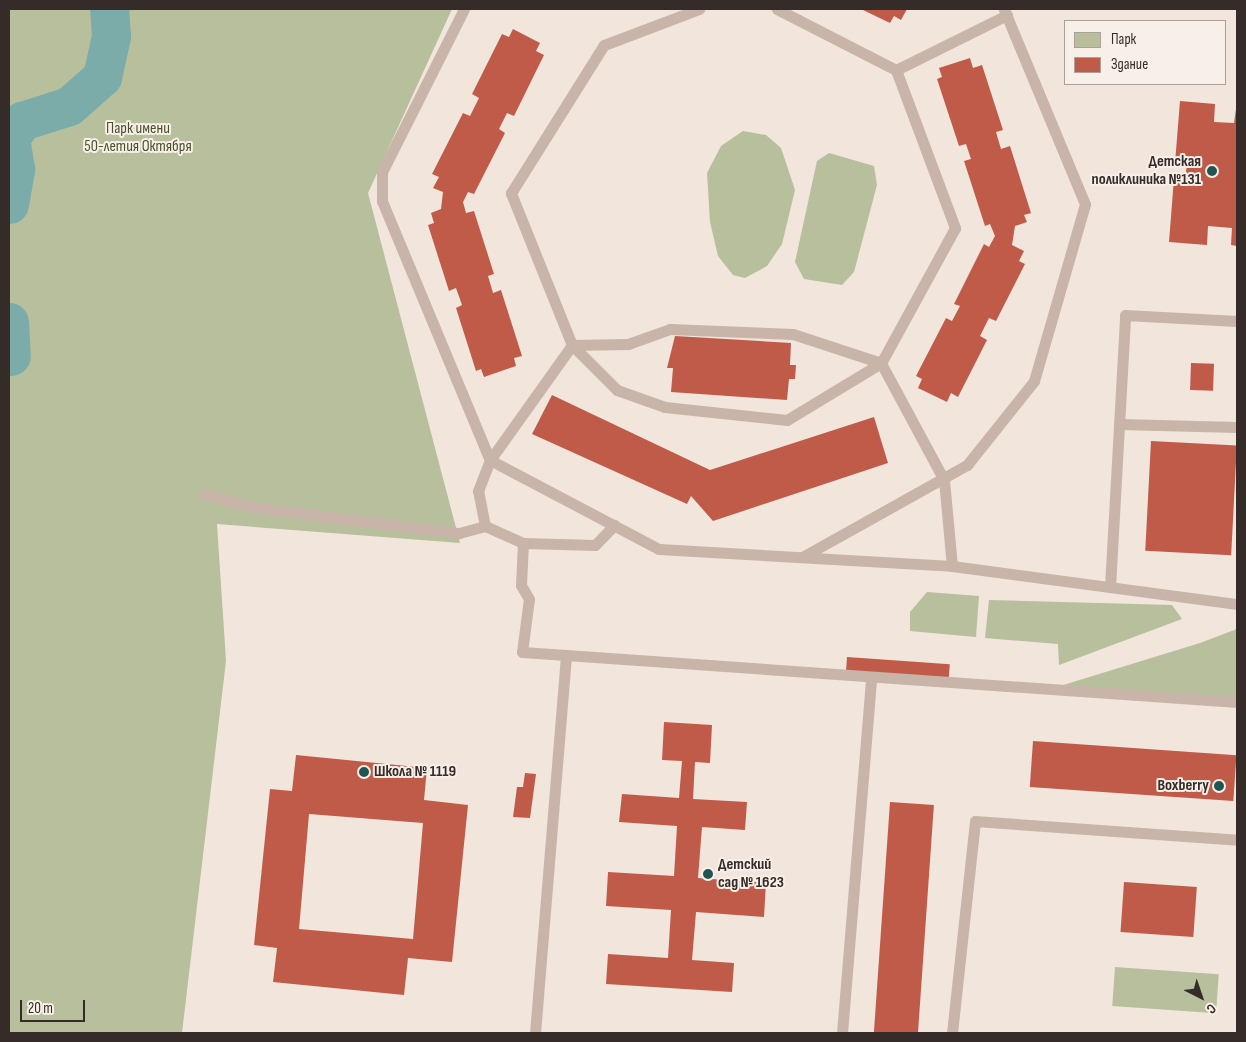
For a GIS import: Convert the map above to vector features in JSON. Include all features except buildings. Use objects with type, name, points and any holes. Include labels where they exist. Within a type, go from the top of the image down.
[{"type":"lane","points":[[464,9],[382,172],[382,202],[490,460],[659,549],[952,566],[1237,604]]},
{"type":"lane","points":[[699,9],[604,45],[511,193],[572,345],[618,390],[658,404],[787,420],[881,363],[954,228],[896,70],[777,9]]},
{"type":"lane","points":[[804,556],[944,480],[967,465],[1034,381],[1085,204],[1005,12],[896,70]]},
{"type":"lane","points":[[1110,587],[1125,315],[1237,321]]},
{"type":"lane","points":[[572,345],[628,344],[670,329],[793,334],[881,363],[944,480],[952,566]]},
{"type":"lane","points":[[485,526],[478,491],[490,460],[572,345]]},
{"type":"lane","points":[[1119,424],[1237,427]]},
{"type":"lane","points":[[204,494],[252,507],[459,533],[485,526],[523,543],[595,545],[614,525]]},
{"type":"lane","points":[[523,543],[521,585],[529,599],[522,652],[871,678],[1237,702]]},
{"type":"lane","points":[[535,1033],[566,655]]},
{"type":"lane","points":[[842,1033],[871,678]]},
{"type":"lane","points":[[952,1033],[975,821],[1237,840]]},
{"type":"green space","name":"Парк имени 50-летия Октября","points":[[9,9],[452,9],[368,193],[460,543],[217,524],[226,661],[182,1033],[9,1033]]},
{"type":"green space","points":[[743,131],[766,135],[781,148],[795,190],[782,244],[767,266],[745,278],[733,275],[718,256],[710,222],[707,173],[721,146]]},
{"type":"green space","points":[[829,153],[874,166],[877,185],[854,272],[842,285],[804,279],[795,262],[817,161]]},
{"type":"green space","points":[[927,592],[979,596],[976,637],[910,631],[910,612]]},
{"type":"green space","points":[[989,600],[1172,605],[1182,619],[1059,665],[1058,644],[985,638]]},
{"type":"green space","points":[[1237,629],[1237,702],[1047,690],[1200,643]]},
{"type":"green space","points":[[1115,967],[1219,974],[1216,1013],[1112,1006]]},
{"type":"waterway","points":[[9,204],[15,169],[10,138],[22,121],[69,106],[102,77],[111,36],[109,9]]},
{"type":"waterway","points":[[9,322],[11,356]]},
{"type":"place","name":"Детская поликлиника №131","points":[[1212,171]]},
{"type":"place","name":"Школа № 1119","points":[[364,772]]},
{"type":"place","name":"Boxberry","points":[[1219,786]]},
{"type":"place","name":"Детский сад № 1623","points":[[708,874]]}]
